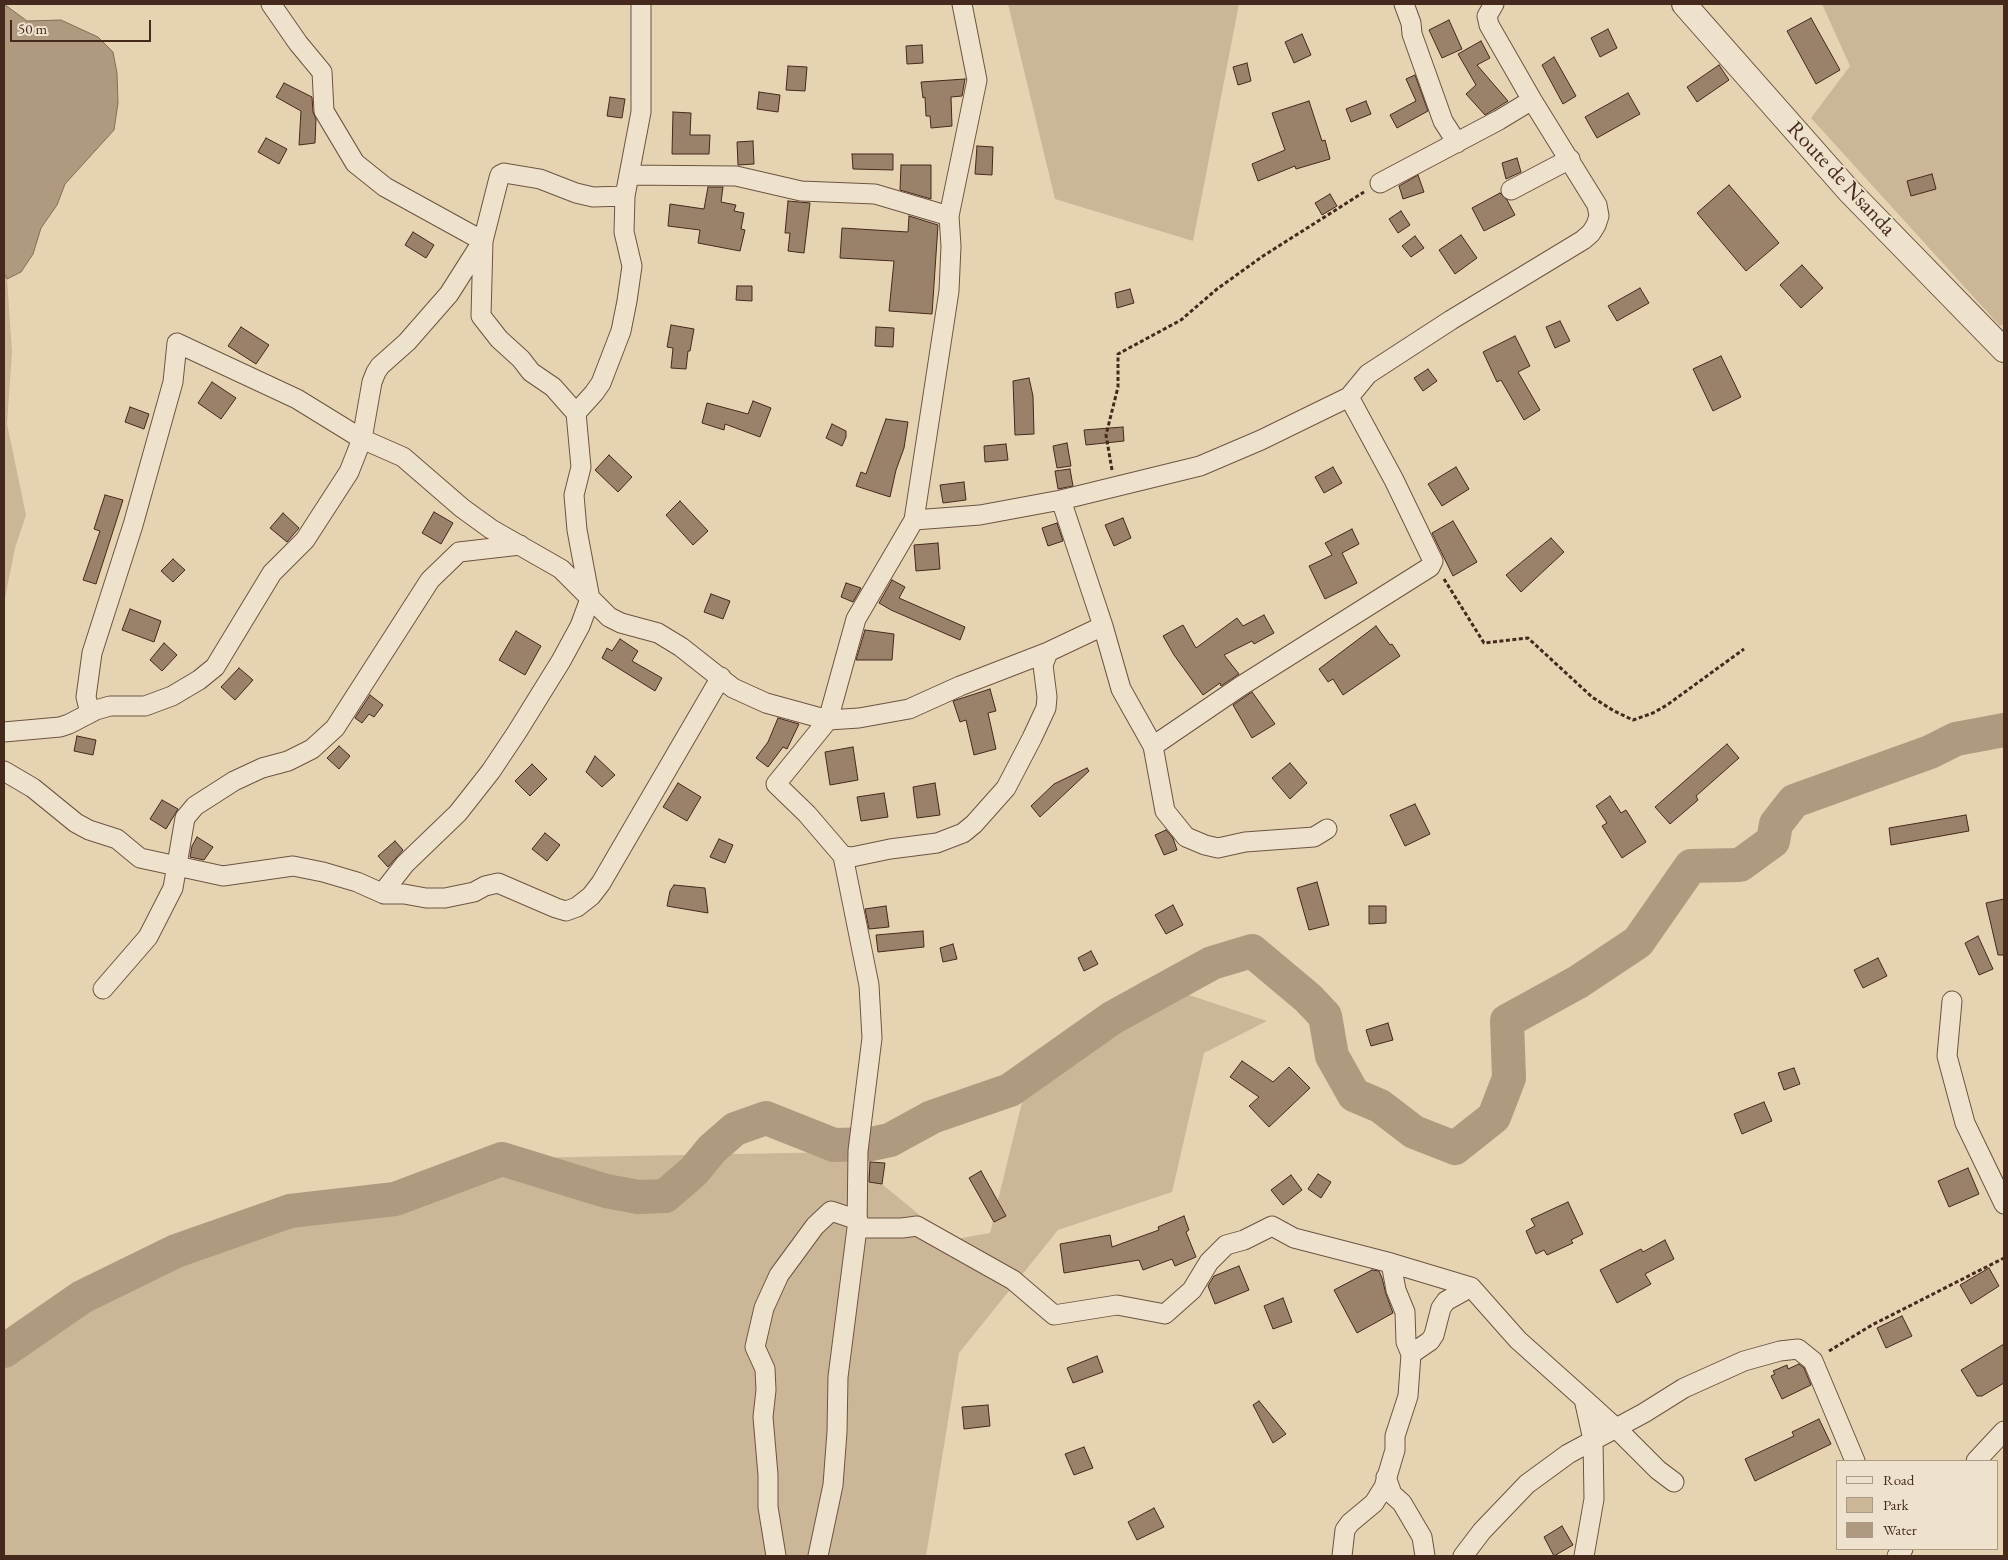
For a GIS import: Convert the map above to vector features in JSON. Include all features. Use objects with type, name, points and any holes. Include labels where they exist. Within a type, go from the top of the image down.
[{"type":"street","points":[[271,4],[298,43],[322,72],[324,110],[355,163],[385,187],[483,241]]},
{"type":"street","points":[[576,413],[601,383],[621,331],[632,266],[624,232],[625,196],[641,112],[641,4]]},
{"type":"street","points":[[818,1556],[833,1486],[837,1432],[838,1377],[857,1224],[859,1143],[872,1038],[869,985],[842,856],[807,814],[776,784],[828,720],[856,619],[914,520],[949,291],[951,246],[949,216],[977,80],[962,4]]},
{"type":"street","points":[[1404,4],[1411,23],[1412,34],[1443,121],[1457,143]]},
{"type":"street","points":[[914,520],[980,515],[1061,500],[1200,466],[1260,440],[1349,397],[1368,374],[1590,234],[1599,216],[1598,205],[1532,100],[1489,25],[1487,16],[1494,4]]},
{"type":"street","name":"Route de Nsanda","points":[[1684,4],[1850,191],[2004,350]]},
{"type":"street","points":[[1380,182],[1457,143],[1532,100]]},
{"type":"street","points":[[1510,190],[1570,158]]},
{"type":"street","points":[[384,894],[387,887],[405,864],[458,813],[491,771],[561,661],[580,626],[590,599],[577,530],[574,495],[581,467],[576,413],[553,387],[531,372],[521,359],[499,339],[481,316],[483,241],[500,175],[504,173],[540,179],[576,193],[593,197],[625,196]]},
{"type":"street","points":[[628,175],[736,176],[801,191],[875,194],[949,216]]},
{"type":"street","points":[[4,732],[69,724],[90,713],[110,706],[146,706],[172,696],[199,680],[215,667],[272,574],[305,540],[349,472],[362,440],[372,382],[376,372],[380,366],[407,342],[449,294],[483,241]]},
{"type":"street","points":[[90,713],[86,697],[92,653],[132,526],[170,392],[177,343],[297,399],[362,440],[404,457],[462,508],[491,529],[561,569],[609,617],[621,623],[658,633],[745,695],[766,703],[828,720],[859,718],[909,710],[960,686],[1048,652],[1103,626]]},
{"type":"street","points":[[1153,746],[1241,686],[1430,567],[1433,561],[1394,480],[1349,397]]},
{"type":"street","points":[[1061,500],[1103,626],[1121,689],[1153,746],[1165,811],[1186,837],[1218,848],[1245,842],[1314,837],[1327,829]]},
{"type":"street","points":[[103,989],[148,937],[173,888],[175,866],[185,818],[195,806],[209,796],[262,768],[288,761],[312,749],[335,728],[430,580],[459,552],[520,545]]},
{"type":"street","points":[[842,856],[852,857],[890,849],[938,843],[963,833],[974,824],[1006,788],[1046,708],[1047,697],[1043,665],[1048,652]]},
{"type":"street","points":[[4,771],[33,788],[76,823],[89,830],[117,838],[140,858],[223,876],[292,866],[323,872],[357,882],[384,894],[404,894],[426,898],[445,898],[474,892],[498,883],[556,908],[566,910],[577,907],[591,896],[601,883],[721,677]]},
{"type":"street","points":[[4,743],[30,730]]},
{"type":"street","points":[[1952,1001],[1947,1056],[1966,1123],[2004,1204]]},
{"type":"street","points":[[776,1556],[768,1507],[768,1475],[762,1417],[766,1390],[765,1369],[755,1347],[764,1308],[779,1275],[815,1226],[831,1211],[857,1224],[902,1228],[917,1226],[1013,1280],[1054,1315],[1117,1305],[1165,1314],[1192,1290],[1209,1262],[1226,1245],[1244,1240],[1272,1226],[1294,1238],[1391,1263],[1470,1287],[1518,1340],[1617,1428],[1658,1470],[1674,1482]]},
{"type":"street","points":[[1342,1556],[1345,1530],[1350,1523],[1380,1496],[1395,1450],[1395,1436],[1408,1396],[1411,1354],[1406,1342],[1404,1312],[1396,1290],[1391,1263]]},
{"type":"street","points":[[1411,1354],[1430,1341],[1434,1335],[1441,1308],[1446,1301],[1470,1287]]},
{"type":"street","points":[[1463,1556],[1482,1530],[1528,1484],[1568,1454],[1617,1428],[1684,1388],[1744,1361],[1780,1351],[1798,1349],[1813,1361],[1855,1460]]},
{"type":"street","points":[[1584,1399],[1594,1440],[1594,1499],[1584,1556]]},
{"type":"street","points":[[1977,1460],[2004,1431]]},
{"type":"street","points":[[1386,1477],[1392,1494],[1402,1503],[1422,1537],[1425,1556]]},
{"type":"path","points":[[1114,488],[1106,435],[1118,387],[1118,354],[1181,320],[1217,289],[1263,256],[1380,182]]},
{"type":"path","points":[[1433,561],[1484,643],[1528,638],[1592,697],[1614,711],[1634,720],[1652,713],[1667,704],[1744,649]]},
{"type":"path","points":[[1813,1361],[1872,1325],[2004,1258]]},
{"type":"green space","points":[[1008,4],[1239,4],[1193,241],[1055,199]]},
{"type":"green space","points":[[1822,4],[2004,4],[2004,324],[2000,326],[1811,118],[1850,66]]},
{"type":"green space","points":[[4,273],[7,279],[12,352],[7,424],[26,515],[15,548],[4,603]]},
{"type":"green space","points":[[1144,980],[1267,1021],[1204,1053],[1172,1192],[1058,1230],[959,1353],[926,1556],[4,1556],[4,1343],[146,1268],[467,1159],[843,1152],[950,1240],[990,1233],[1034,1053]]},
{"type":"water","points":[[4,4],[27,21],[61,20],[98,37],[113,52],[117,73],[118,103],[114,130],[65,184],[57,205],[41,228],[33,254],[21,272],[7,279],[4,273]]},
{"type":"building","points":[[1811,18],[1840,70],[1816,84],[1787,31]]},
{"type":"building","points":[[1449,20],[1462,49],[1442,58],[1429,30]]},
{"type":"building","points":[[1608,29],[1617,48],[1600,57],[1591,38]]},
{"type":"building","points":[[1302,34],[1311,55],[1294,63],[1285,42]]},
{"type":"building","points":[[1481,41],[1490,58],[1477,65],[1508,101],[1485,115],[1466,94],[1476,85],[1458,54]]},
{"type":"building","points":[[922,45],[923,63],[907,64],[906,46]]},
{"type":"building","points":[[1554,57],[1576,96],[1563,104],[1542,65]]},
{"type":"building","points":[[1247,63],[1251,81],[1238,85],[1233,67]]},
{"type":"building","points":[[1719,65],[1729,80],[1697,102],[1687,87]]},
{"type":"building","points":[[788,66],[807,67],[805,91],[786,90]]},
{"type":"building","points":[[1415,75],[1428,111],[1397,128],[1390,115],[1416,101],[1406,79]]},
{"type":"building","points":[[965,79],[962,96],[951,97],[952,126],[931,128],[930,116],[926,116],[925,97],[923,98],[921,82]]},
{"type":"building","points":[[284,83],[312,97],[313,112],[316,119],[315,143],[299,145],[301,111],[276,97]]},
{"type":"building","points":[[759,92],[780,95],[778,112],[757,109]]},
{"type":"building","points":[[1628,93],[1640,114],[1597,138],[1585,117]]},
{"type":"building","points":[[610,97],[625,99],[622,118],[607,116]]},
{"type":"building","points":[[1309,101],[1322,141],[1325,140],[1330,159],[1296,169],[1295,166],[1258,181],[1252,164],[1285,150],[1272,113]]},
{"type":"building","points":[[1366,101],[1371,114],[1351,122],[1346,109]]},
{"type":"building","points":[[673,112],[691,113],[690,135],[710,135],[709,154],[672,154]]},
{"type":"building","points":[[266,138],[287,149],[279,164],[258,152]]},
{"type":"building","points":[[753,141],[754,164],[738,165],[737,142]]},
{"type":"building","points":[[977,146],[993,147],[992,175],[975,174]]},
{"type":"building","points":[[852,154],[893,154],[893,170],[853,169]]},
{"type":"building","points":[[1517,158],[1521,172],[1506,179],[1502,163]]},
{"type":"building","points":[[901,165],[931,165],[931,199],[900,190]]},
{"type":"building","points":[[1932,174],[1936,189],[1911,196],[1907,181]]},
{"type":"building","points":[[1418,175],[1424,192],[1403,199],[1399,186]]},
{"type":"building","points":[[1729,185],[1779,243],[1746,271],[1697,213]]},
{"type":"building","points":[[708,187],[723,187],[721,202],[736,205],[734,211],[744,213],[741,229],[745,230],[740,251],[698,243],[700,230],[668,226],[670,204],[704,209]]},
{"type":"building","points":[[1500,193],[1507,200],[1515,215],[1484,231],[1472,208]]},
{"type":"building","points":[[1330,194],[1337,206],[1322,215],[1315,203]]},
{"type":"building","points":[[788,201],[810,203],[804,253],[788,251],[790,233],[785,233]]},
{"type":"building","points":[[1401,211],[1410,225],[1398,233],[1389,219]]},
{"type":"building","points":[[909,216],[938,225],[932,314],[889,311],[894,261],[840,258],[842,228],[908,232]]},
{"type":"building","points":[[413,232],[434,245],[426,258],[405,245]]},
{"type":"building","points":[[1461,235],[1477,258],[1455,274],[1439,250]]},
{"type":"building","points":[[1415,236],[1424,248],[1411,257],[1402,246]]},
{"type":"building","points":[[1802,265],[1823,288],[1801,308],[1780,285]]},
{"type":"building","points":[[737,286],[752,286],[752,301],[736,300]]},
{"type":"building","points":[[1640,288],[1649,303],[1617,321],[1608,306]]},
{"type":"building","points":[[1130,289],[1134,303],[1117,308],[1115,293]]},
{"type":"building","points":[[1560,321],[1570,341],[1555,348],[1546,327]]},
{"type":"building","points":[[671,325],[694,329],[690,351],[688,351],[686,369],[671,368],[673,348],[667,347]]},
{"type":"building","points":[[241,327],[269,345],[256,364],[228,346]]},
{"type":"building","points":[[876,327],[894,328],[893,347],[875,346]]},
{"type":"building","points":[[1515,336],[1530,366],[1518,372],[1540,410],[1524,420],[1501,380],[1497,382],[1483,352]]},
{"type":"building","points":[[1721,356],[1741,397],[1713,411],[1693,369]]},
{"type":"building","points":[[1428,369],[1437,381],[1423,391],[1414,378]]},
{"type":"building","points":[[1029,378],[1033,396],[1034,434],[1015,435],[1013,381]]},
{"type":"building","points":[[212,382],[236,398],[221,419],[198,403]]},
{"type":"building","points":[[753,401],[771,408],[760,437],[725,424],[724,430],[702,423],[707,403],[748,414]]},
{"type":"building","points":[[130,407],[149,414],[144,429],[125,422]]},
{"type":"building","points":[[886,419],[908,422],[904,448],[896,470],[890,497],[856,486],[861,472],[866,474]]},
{"type":"building","points":[[832,424],[846,431],[846,437],[842,446],[826,438]]},
{"type":"building","points":[[1123,427],[1124,441],[1086,445],[1084,430]]},
{"type":"building","points":[[1067,443],[1071,466],[1057,468],[1053,446]]},
{"type":"building","points":[[1006,444],[1008,460],[985,462],[984,446]]},
{"type":"building","points":[[609,455],[632,477],[618,492],[595,470]]},
{"type":"building","points":[[1333,467],[1342,483],[1324,493],[1315,477]]},
{"type":"building","points":[[1456,467],[1469,489],[1442,506],[1428,484]]},
{"type":"building","points":[[1070,469],[1073,486],[1058,489],[1055,471]]},
{"type":"building","points":[[964,482],[966,500],[943,503],[940,485]]},
{"type":"building","points":[[105,495],[123,500],[96,584],[83,580],[100,531],[94,529]]},
{"type":"building","points":[[680,501],[708,531],[693,545],[666,515]]},
{"type":"building","points":[[434,512],[453,523],[441,544],[422,533]]},
{"type":"building","points":[[283,513],[299,528],[287,542],[270,528]]},
{"type":"building","points":[[1123,518],[1131,538],[1114,546],[1105,525]]},
{"type":"building","points":[[1453,521],[1477,562],[1453,576],[1432,533]]},
{"type":"building","points":[[1057,523],[1063,541],[1048,546],[1042,528]]},
{"type":"building","points":[[1352,529],[1359,544],[1342,553],[1357,583],[1325,599],[1309,566],[1332,555],[1325,543]]},
{"type":"building","points":[[1551,538],[1564,552],[1521,592],[1506,575]]},
{"type":"building","points":[[938,543],[940,569],[916,571],[914,545]]},
{"type":"building","points":[[173,559],[185,570],[173,582],[161,571]]},
{"type":"building","points":[[892,580],[905,587],[899,598],[965,627],[960,640],[879,603]]},
{"type":"building","points":[[846,583],[861,588],[853,602],[841,597]]},
{"type":"building","points":[[711,594],[730,601],[723,619],[704,612]]},
{"type":"building","points":[[130,609],[161,621],[154,642],[122,630]]},
{"type":"building","points":[[1264,615],[1274,633],[1254,644],[1252,641],[1224,655],[1239,674],[1221,686],[1220,683],[1203,695],[1174,655],[1163,636],[1183,625],[1196,648],[1237,618],[1243,626]]},
{"type":"building","points":[[1376,626],[1400,656],[1343,695],[1333,679],[1328,682],[1319,669]]},
{"type":"building","points":[[865,630],[894,634],[892,660],[856,660]]},
{"type":"building","points":[[516,631],[541,646],[525,675],[499,660]]},
{"type":"building","points":[[620,639],[638,651],[632,661],[662,678],[655,691],[602,658],[607,648],[612,651]]},
{"type":"building","points":[[164,643],[177,655],[162,671],[150,660]]},
{"type":"building","points":[[239,668],[253,680],[235,700],[221,687]]},
{"type":"building","points":[[990,689],[996,711],[988,713],[996,749],[974,755],[966,720],[960,722],[953,701]]},
{"type":"building","points":[[1252,692],[1275,724],[1252,738],[1233,705]]},
{"type":"building","points":[[370,695],[383,705],[374,717],[369,714],[362,723],[355,718]]},
{"type":"building","points":[[778,718],[799,724],[787,749],[783,747],[768,767],[756,758],[768,742]]},
{"type":"building","points":[[77,736],[96,740],[93,755],[74,751]]},
{"type":"building","points":[[1727,744],[1739,758],[1696,796],[1698,800],[1670,824],[1655,807]]},
{"type":"building","points":[[339,746],[350,756],[339,769],[327,758]]},
{"type":"building","points":[[853,747],[858,780],[830,785],[825,752]]},
{"type":"building","points":[[595,756],[615,775],[602,787],[586,772]]},
{"type":"building","points":[[1290,763],[1307,783],[1290,799],[1272,778]]},
{"type":"building","points":[[532,764],[547,779],[530,796],[515,781]]},
{"type":"building","points":[[1087,768],[1089,771],[1040,817],[1031,806],[1054,784]]},
{"type":"building","points":[[678,783],[701,797],[687,821],[663,807]]},
{"type":"building","points":[[935,783],[940,815],[917,818],[913,787]]},
{"type":"building","points":[[884,793],[888,817],[861,821],[857,797]]},
{"type":"building","points":[[1610,796],[1621,813],[1626,810],[1646,842],[1622,858],[1602,826],[1607,823],[1596,806]]},
{"type":"building","points":[[162,800],[178,809],[166,829],[150,819]]},
{"type":"building","points":[[1415,804],[1430,834],[1405,846],[1390,815]]},
{"type":"building","points":[[1966,815],[1969,831],[1891,845],[1889,828]]},
{"type":"building","points":[[1166,830],[1173,838],[1177,850],[1164,855],[1155,835]]},
{"type":"building","points":[[545,833],[560,845],[547,861],[532,849]]},
{"type":"building","points":[[197,837],[213,847],[204,860],[190,857],[192,846]]},
{"type":"building","points":[[719,839],[733,845],[725,863],[710,857]]},
{"type":"building","points":[[395,841],[403,850],[388,867],[378,856]]},
{"type":"building","points":[[1317,882],[1329,925],[1309,930],[1297,888]]},
{"type":"building","points":[[674,885],[705,888],[708,913],[667,906],[670,891]]},
{"type":"building","points":[[2004,899],[2004,955],[1998,955],[1986,903]]},
{"type":"building","points":[[1173,905],[1183,925],[1166,934],[1155,915]]},
{"type":"building","points":[[886,906],[889,927],[869,929],[865,909]]},
{"type":"building","points":[[1369,906],[1386,906],[1386,923],[1369,924]]},
{"type":"building","points":[[923,931],[924,947],[878,952],[876,935]]},
{"type":"building","points":[[1978,936],[1993,969],[1979,975],[1965,943]]},
{"type":"building","points":[[953,944],[957,959],[943,962],[940,948]]},
{"type":"building","points":[[1091,951],[1098,964],[1084,971],[1078,958]]},
{"type":"building","points":[[1878,958],[1887,976],[1863,988],[1854,970]]},
{"type":"building","points":[[1388,1023],[1393,1040],[1371,1046],[1366,1030]]},
{"type":"building","points":[[1242,1061],[1273,1082],[1289,1067],[1310,1088],[1269,1127],[1249,1106],[1259,1097],[1230,1077]]},
{"type":"building","points":[[1794,1068],[1800,1084],[1784,1090],[1778,1073]]},
{"type":"building","points":[[1764,1102],[1772,1121],[1742,1134],[1734,1114]]},
{"type":"building","points":[[870,1162],[885,1163],[882,1184],[869,1182]]},
{"type":"building","points":[[1968,1168],[1979,1194],[1949,1207],[1938,1181]]},
{"type":"building","points":[[981,1171],[1006,1216],[994,1222],[969,1178]]},
{"type":"building","points":[[1318,1174],[1331,1182],[1321,1198],[1308,1189]]},
{"type":"building","points":[[1291,1175],[1302,1190],[1283,1205],[1271,1190]]},
{"type":"building","points":[[1568,1202],[1583,1234],[1571,1240],[1573,1243],[1547,1255],[1544,1250],[1536,1254],[1526,1231],[1535,1226],[1531,1219]]},
{"type":"building","points":[[1184,1216],[1189,1230],[1186,1232],[1196,1257],[1175,1266],[1172,1259],[1143,1270],[1139,1260],[1064,1273],[1060,1244],[1110,1235],[1112,1247],[1159,1230],[1158,1227]]},
{"type":"building","points":[[1665,1240],[1674,1259],[1645,1274],[1651,1284],[1617,1303],[1600,1270],[1641,1249],[1643,1252]]},
{"type":"building","points":[[1239,1266],[1249,1290],[1215,1304],[1208,1286],[1214,1276]]},
{"type":"building","points":[[1989,1268],[1999,1286],[1971,1304],[1960,1285]]},
{"type":"building","points":[[1372,1270],[1379,1271],[1393,1313],[1357,1333],[1334,1290]]},
{"type":"building","points":[[1283,1298],[1292,1322],[1273,1329],[1264,1306]]},
{"type":"building","points":[[1902,1316],[1912,1336],[1886,1348],[1877,1328]]},
{"type":"building","points":[[2004,1344],[2004,1383],[1982,1396],[1977,1396],[1961,1370]]},
{"type":"building","points":[[1097,1356],[1103,1372],[1073,1383],[1067,1368]]},
{"type":"building","points":[[1799,1364],[1804,1368],[1811,1385],[1782,1399],[1771,1376],[1775,1374],[1773,1371],[1787,1365],[1788,1369]]},
{"type":"building","points":[[1259,1401],[1286,1434],[1273,1443],[1253,1405]]},
{"type":"building","points":[[988,1405],[990,1426],[964,1429],[962,1407]]},
{"type":"building","points":[[1819,1419],[1831,1444],[1755,1481],[1745,1459],[1794,1436],[1792,1432]]},
{"type":"building","points":[[1084,1447],[1093,1468],[1074,1475],[1065,1454]]},
{"type":"building","points":[[1154,1508],[1164,1527],[1137,1540],[1128,1522]]},
{"type":"building","points":[[1562,1526],[1573,1545],[1554,1556],[1544,1537]]},
{"type":"waterway","points":[[4,1351],[82,1297],[176,1251],[290,1211],[395,1199],[502,1159],[606,1191],[638,1197],[665,1196],[694,1171],[712,1149],[735,1129],[766,1118],[834,1145],[871,1144],[890,1140],[932,1117],[1010,1090],[1112,1018],[1212,963],[1252,951],[1308,998],[1325,1016],[1332,1056],[1354,1095],[1380,1106],[1414,1132],[1455,1148],[1494,1117],[1509,1078],[1507,1021],[1578,982],[1638,942],[1691,866],[1740,865],[1773,841],[1776,824],[1794,801],[1930,752],[1956,739],[2004,730]]}]
